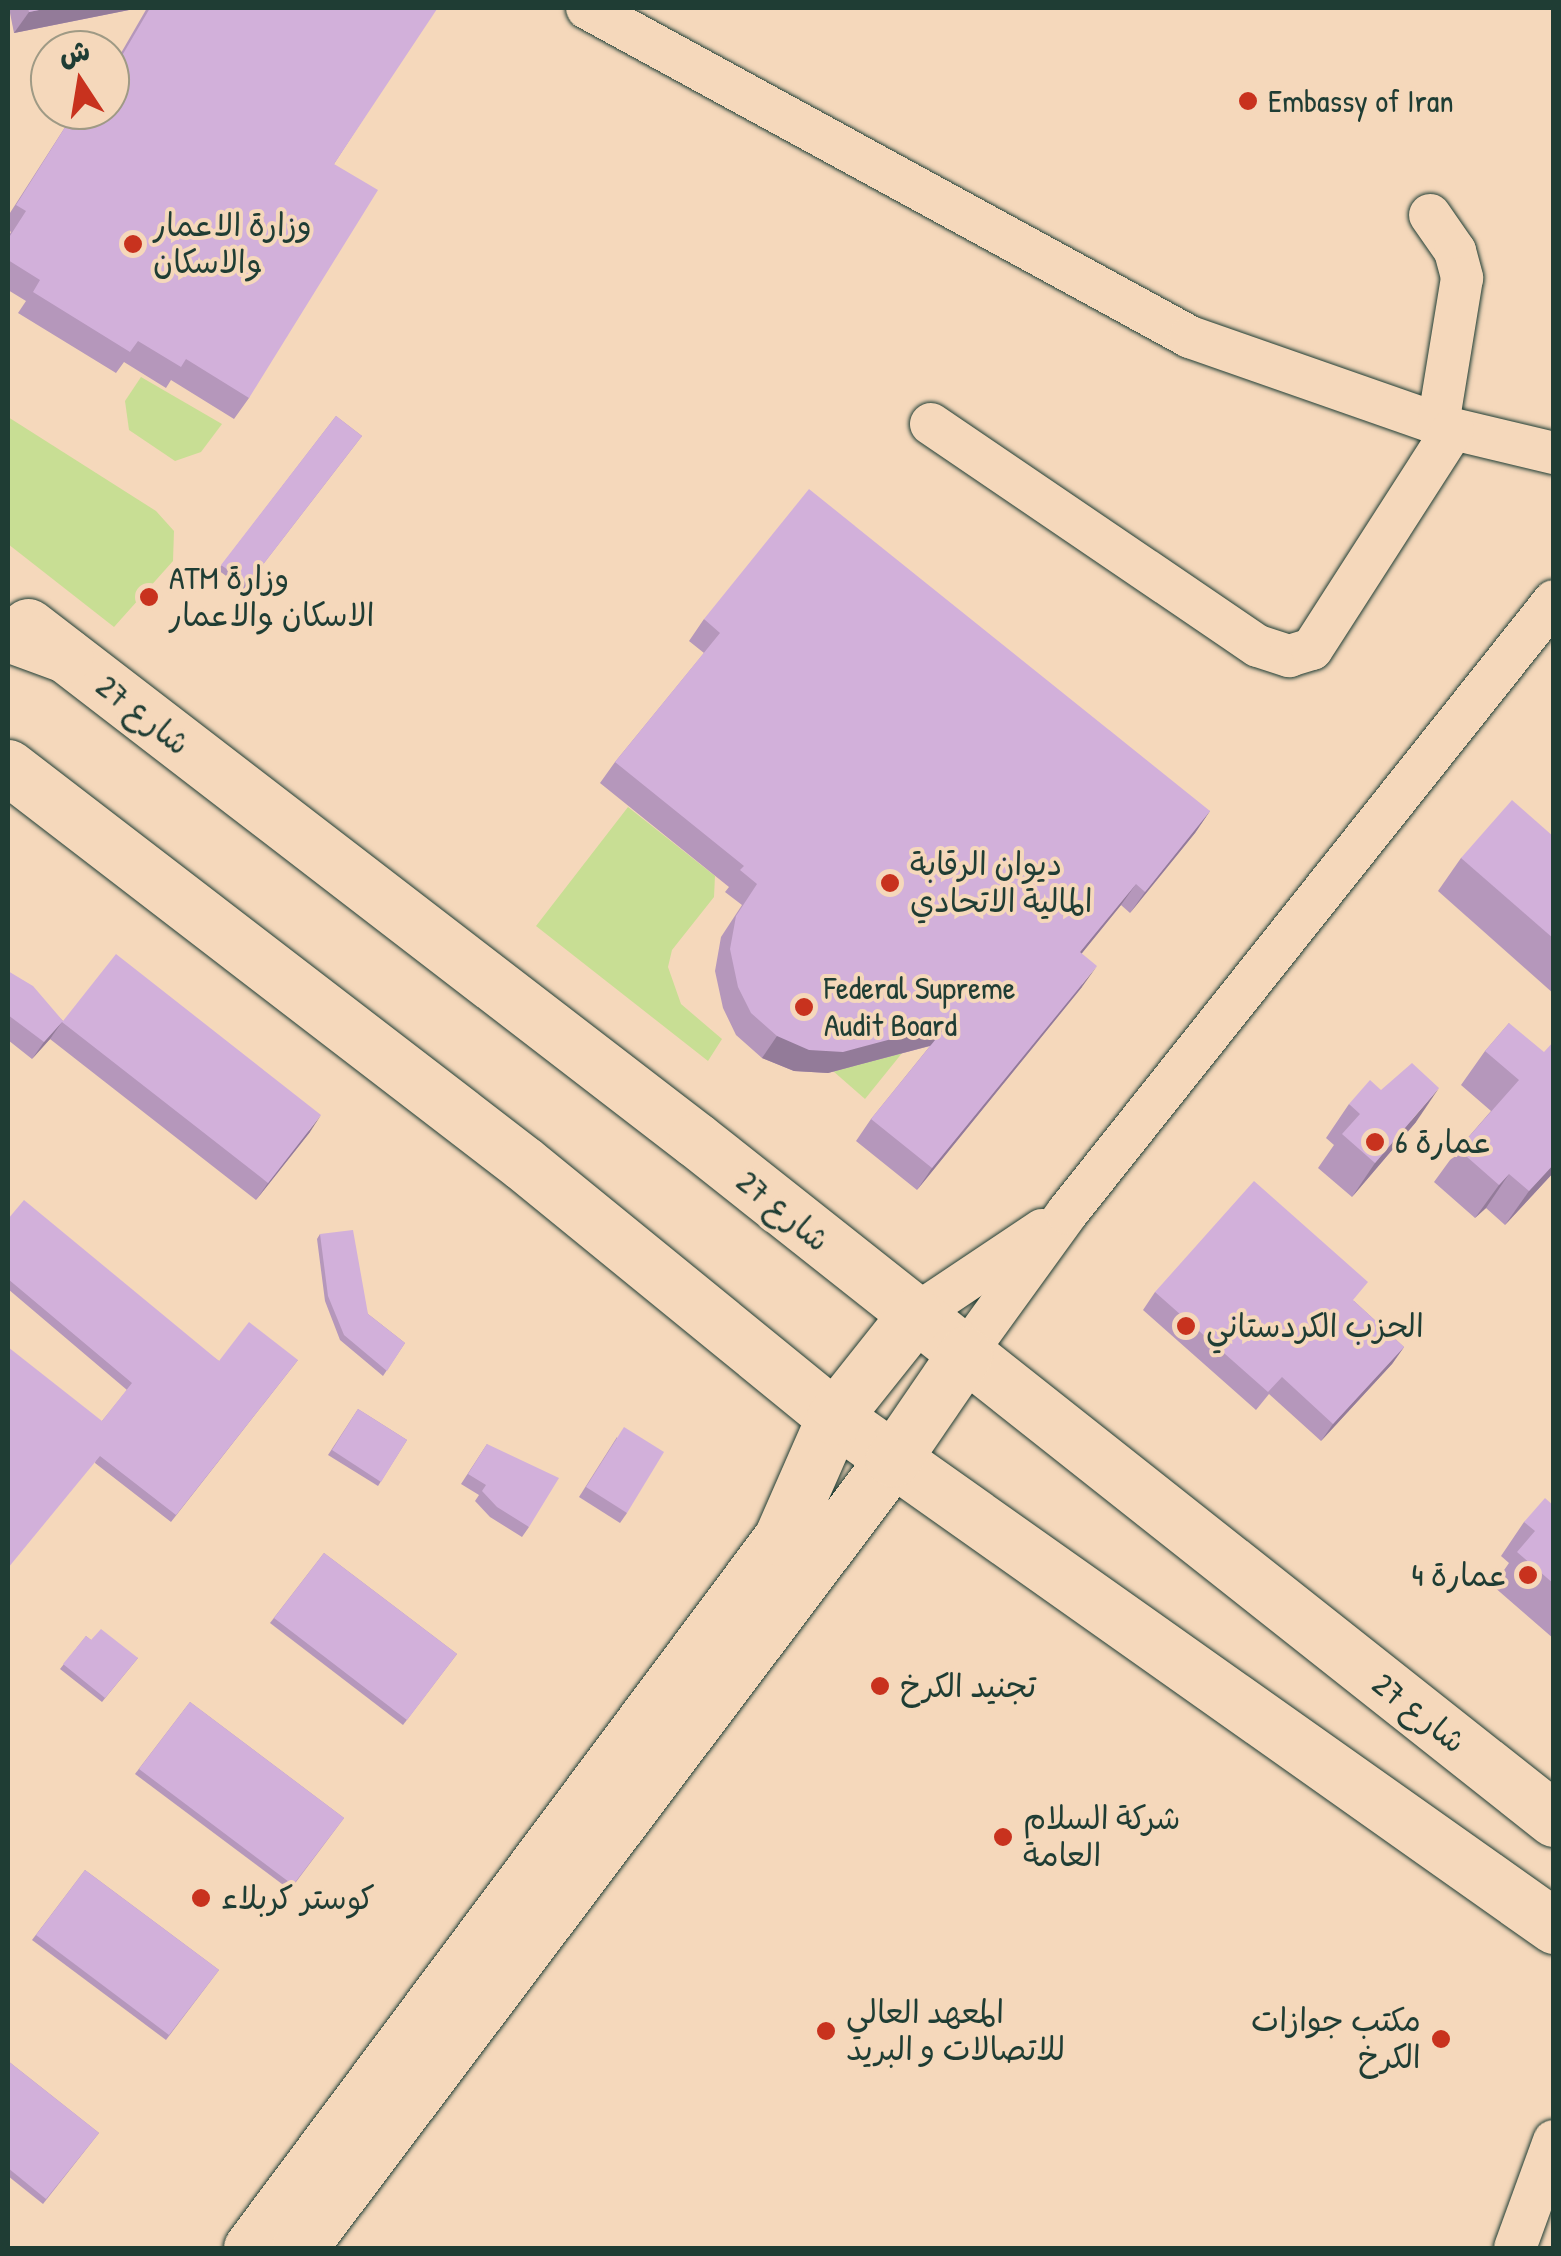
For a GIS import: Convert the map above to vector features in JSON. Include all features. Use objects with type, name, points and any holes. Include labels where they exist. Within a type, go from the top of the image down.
[{"type":"main road","name":"شارع 27","points":[[8,610],[965,1354],[1554,1819]]},
{"type":"main road","points":[[8,634],[65,655]]},
{"type":"main road","points":[[8,767],[507,1151],[834,1417],[1554,1926]]},
{"type":"main road","points":[[251,2248],[781,1538],[834,1417],[915,1315]]},
{"type":"main road","points":[[299,2248],[894,1459],[965,1354]]},
{"type":"street","points":[[587,8],[1190,336],[1445,426],[1554,453]]},
{"type":"street","points":[[931,424],[1258,646],[1289,656],[1312,649],[1445,426],[1462,278],[1454,251],[1430,216]]},
{"type":"street","points":[[965,1354],[1067,1213],[1554,601]]},
{"type":"street","points":[[915,1315],[1067,1213]]},
{"type":"street","points":[[1515,2248],[1554,2141]]},
{"type":"green space","points":[[141,377],[222,424],[201,452],[175,461],[129,430],[125,401]]},
{"type":"green space","points":[[8,417],[156,511],[174,531],[173,561],[114,627],[8,544]]},
{"type":"green space","points":[[628,807],[715,876],[714,897],[672,950],[668,967],[681,1004],[722,1039],[708,1061],[536,926]]},
{"type":"green space","points":[[911,1042],[865,1099],[833,1071]]},
{"type":"building","points":[[150,8],[437,9],[334,164],[378,190],[249,398],[186,359],[181,367],[138,341],[130,352],[33,292],[40,280],[8,260],[8,239],[26,211],[16,205],[63,130],[130,130],[130,42]]},
{"type":"building","points":[[336,416],[362,436],[248,584],[221,565]]},
{"type":"building","points":[[809,489],[1210,811],[1145,892],[1136,884],[1080,952],[1097,966],[932,1168],[871,1119],[948,1024],[843,1052],[809,1050],[777,1036],[751,1013],[738,987],[730,949],[736,916],[757,884],[740,870],[744,866],[615,762],[720,633],[704,619]]},
{"type":"building","points":[[1512,800],[1554,837],[1554,939],[1461,858]]},
{"type":"building","points":[[116,954],[321,1115],[268,1183],[62,1022],[44,1042],[8,1015],[8,971],[33,986],[63,1021]]},
{"type":"building","points":[[1509,1023],[1544,1052],[1554,1041],[1554,1164],[1529,1191],[1509,1174],[1499,1185],[1458,1149],[1519,1080],[1485,1051]]},
{"type":"building","points":[[1412,1063],[1439,1088],[1375,1163],[1342,1134],[1360,1114],[1349,1104],[1370,1080],[1381,1090]]},
{"type":"building","points":[[1254,1181],[1368,1282],[1353,1300],[1404,1347],[1333,1424],[1282,1377],[1268,1392],[1155,1292]]},
{"type":"building","points":[[24,1200],[219,1361],[249,1322],[298,1360],[176,1515],[100,1456],[8,1568],[8,1347],[102,1421],[132,1383],[8,1279],[8,1219]]},
{"type":"building","points":[[353,1230],[368,1314],[405,1343],[387,1371],[344,1335],[328,1296],[320,1234]]},
{"type":"building","points":[[358,1409],[407,1440],[381,1482],[332,1450]]},
{"type":"building","points":[[624,1427],[664,1452],[627,1513],[586,1487]]},
{"type":"building","points":[[487,1444],[559,1478],[529,1527],[497,1507],[482,1491],[486,1485],[468,1474]]},
{"type":"building","points":[[1545,1498],[1554,1506],[1554,1584],[1517,1552],[1535,1531],[1524,1522]]},
{"type":"building","points":[[324,1553],[457,1654],[407,1720],[274,1618]]},
{"type":"building","points":[[101,1629],[138,1658],[105,1698],[63,1664],[86,1636],[91,1640]]},
{"type":"building","points":[[190,1702],[344,1818],[293,1885],[139,1769]]},
{"type":"building","points":[[85,1870],[219,1970],[169,2035],[36,1935]]},
{"type":"building","points":[[8,2061],[99,2133],[46,2199],[8,2168]]},
{"type":"place","name":"Embassy of Iran","points":[[1248,101]]},
{"type":"place","name":"وزارة الاعمار والاسكان","points":[[133,244]]},
{"type":"place","name":"ATM وزارة الاسكان والاعمار","points":[[149,597]]},
{"type":"place","name":"ديوان الرقابة المالية الاتحادي","points":[[890,883]]},
{"type":"place","name":"Federal Supreme Audit Board","points":[[804,1007]]},
{"type":"place","name":"عمارة 6","points":[[1375,1142]]},
{"type":"place","name":"الحزب الكردستاني","points":[[1186,1326]]},
{"type":"place","name":"عمارة 4","points":[[1528,1575]]},
{"type":"place","name":"تجنيد الكرخ","points":[[880,1686]]},
{"type":"place","name":"شركة السلام العامة","points":[[1003,1837]]},
{"type":"place","name":"كوستر كربلاء","points":[[201,1898]]},
{"type":"place","name":"المعهد العالي للاتصالات و البريد","points":[[826,2031]]},
{"type":"place","name":"مكتب جوازات الكرخ","points":[[1441,2039]]}]
